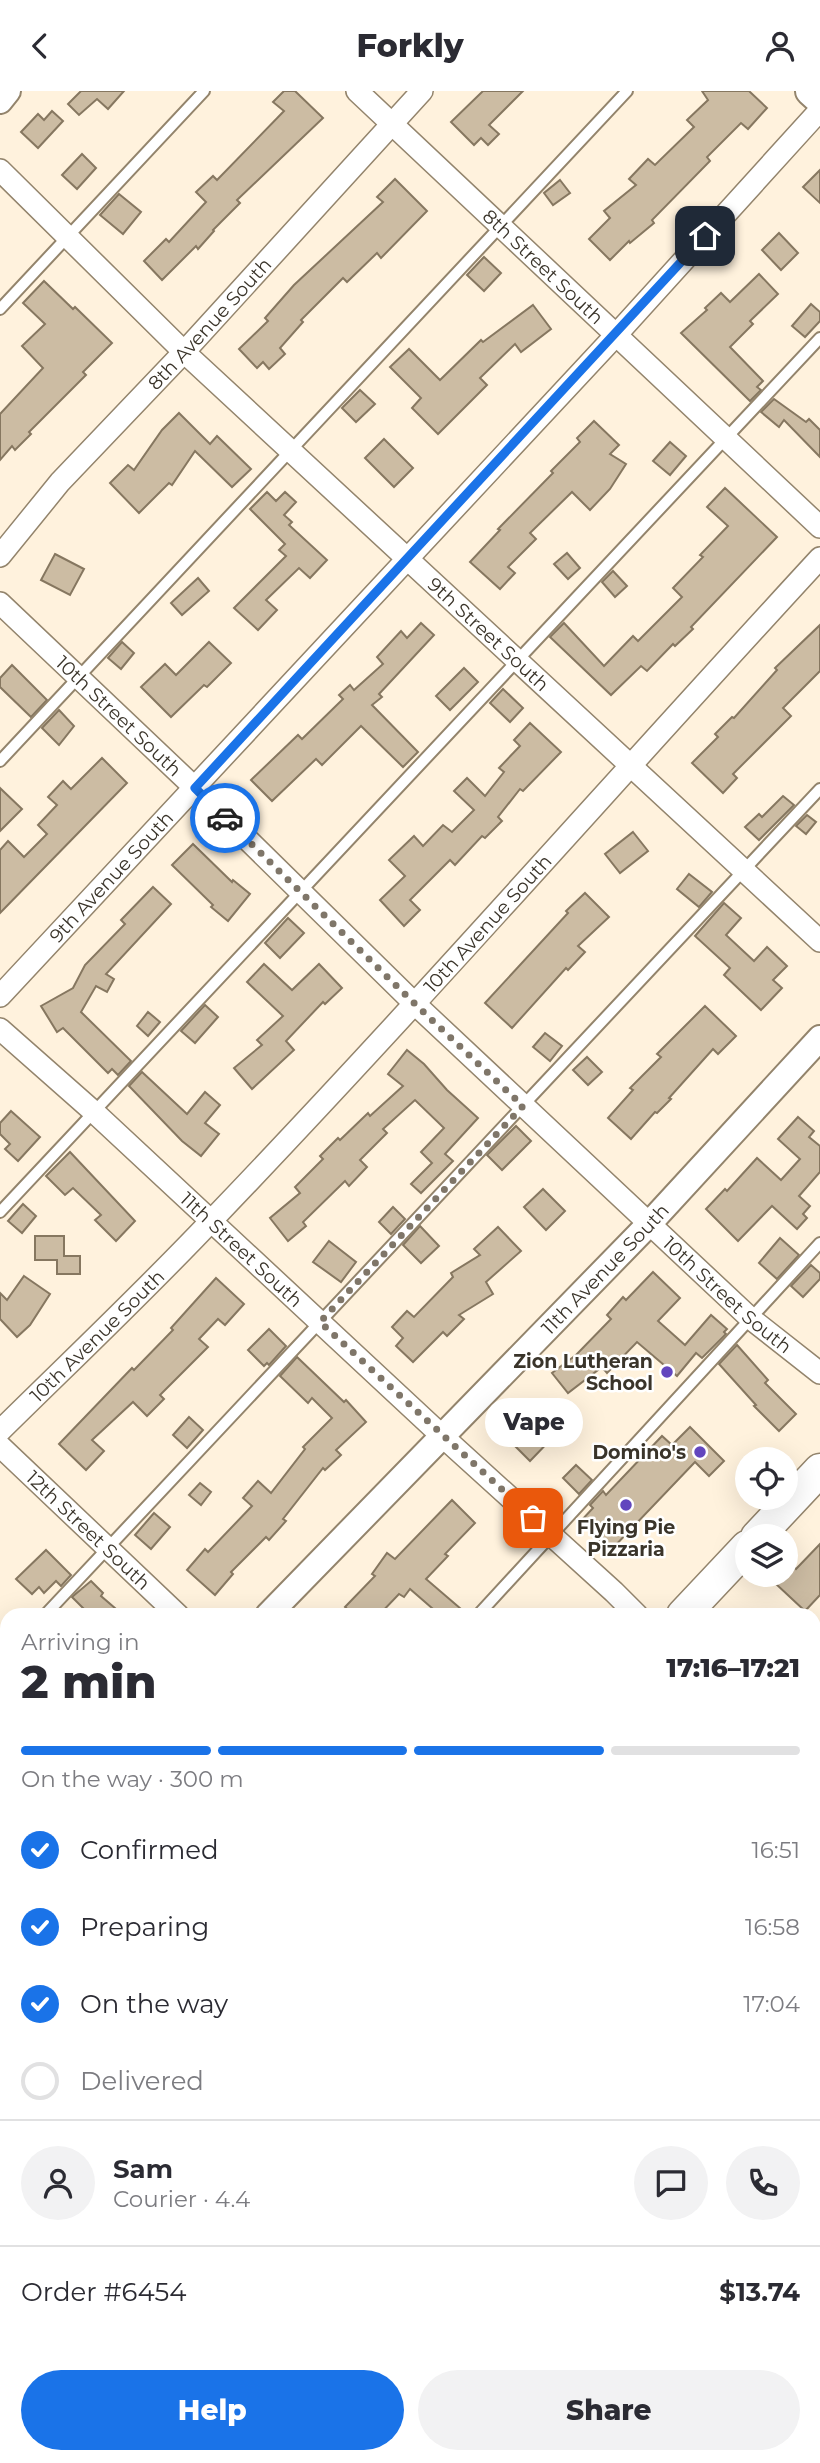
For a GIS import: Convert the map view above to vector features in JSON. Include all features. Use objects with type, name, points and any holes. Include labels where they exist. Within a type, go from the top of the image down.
[{"type":"main road","points":[[810,91],[820,100]]},
{"type":"main road","points":[[769,1524],[820,1470]]},
{"type":"main road","points":[[690,1608],[735,1560]]},
{"type":"street","points":[[0,101],[8,91]]},
{"type":"street","name":"8th Street South","points":[[357,91],[820,527]]},
{"type":"street","name":"8th Avenue South","points":[[0,556],[60,482],[184,352],[422,91]]},
{"type":"street","name":"9th Avenue South","points":[[0,996],[616,335],[820,110]]},
{"type":"street","name":"9th Street South","points":[[0,170],[184,352],[820,941]]},
{"type":"street","name":"10th Avenue South","points":[[0,1431],[211,1221],[415,1004],[629,765],[820,558]]},
{"type":"street","name":"10th Street South","points":[[0,603],[523,1106],[750,1318],[820,1373]]},
{"type":"street","name":"11th Street South","points":[[0,1029],[94,1112],[629,1608]]},
{"type":"street","name":"11th Avenue South","points":[[275,1608],[649,1224],[820,1038]]},
{"type":"street","name":"12th Street South","points":[[0,1446],[171,1608]]},
{"type":"lane","points":[[0,309],[204,91]]},
{"type":"lane","points":[[0,761],[627,91]]},
{"type":"lane","points":[[0,1212],[820,338]]},
{"type":"lane","points":[[51,1608],[820,789]]},
{"type":"lane","points":[[484,1608],[820,1243]]},
{"type":"building","points":[[81,91],[124,91],[108,109],[97,99],[79,115],[68,104]]},
{"type":"building","points":[[284,91],[295,91],[323,118],[237,200],[240,203],[198,249],[196,246],[162,280],[144,261],[166,239],[169,242],[206,202],[196,192],[213,176],[217,180],[284,111],[273,102]]},
{"type":"building","points":[[483,91],[523,91],[489,125],[499,134],[488,145],[481,138],[474,145],[451,122]]},
{"type":"building","points":[[702,91],[749,91],[767,108],[748,129],[741,123],[707,157],[710,161],[652,220],[654,223],[630,243],[629,241],[610,260],[589,239],[610,218],[604,211],[636,185],[629,179],[648,159],[655,165],[694,127],[687,120],[708,100]]},
{"type":"building","points":[[52,111],[63,121],[38,148],[21,132],[38,114],[44,120]]},
{"type":"building","points":[[82,154],[96,168],[77,189],[62,175]]},
{"type":"building","points":[[820,170],[820,203],[803,187]]},
{"type":"building","points":[[395,179],[427,211],[381,258],[377,253],[347,282],[343,278],[301,320],[303,322],[280,348],[285,354],[269,369],[263,362],[257,368],[239,349],[268,321],[265,318],[294,285],[383,202],[377,197]]},
{"type":"building","points":[[560,180],[570,193],[553,205],[544,193]]},
{"type":"building","points":[[119,194],[141,212],[123,234],[100,215]]},
{"type":"building","points":[[779,233],[798,253],[781,270],[762,250]]},
{"type":"building","points":[[484,257],[501,273],[484,291],[467,275]]},
{"type":"building","points":[[759,274],[778,294],[750,321],[753,324],[730,347],[763,381],[757,387],[761,390],[750,401],[681,333],[707,310],[705,308],[721,293],[730,302]]},
{"type":"building","points":[[44,281],[112,343],[83,372],[86,375],[29,432],[31,434],[15,450],[12,446],[0,460],[0,414],[43,368],[22,346],[45,324],[23,303]]},
{"type":"building","points":[[811,304],[820,312],[820,321],[805,337],[792,326]]},
{"type":"building","points":[[533,305],[551,329],[521,352],[515,344],[480,378],[487,385],[438,434],[412,408],[421,398],[390,367],[409,349],[440,380],[481,340],[483,342]]},
{"type":"building","points":[[360,390],[375,404],[356,422],[342,408]]},
{"type":"building","points":[[774,399],[806,422],[809,419],[820,430],[820,457],[784,420],[779,427],[761,412]]},
{"type":"building","points":[[179,413],[210,444],[217,436],[251,469],[232,487],[195,451],[172,485],[169,483],[139,513],[110,483],[128,465],[134,470],[162,430]]},
{"type":"building","points":[[594,421],[619,445],[610,454],[626,464],[610,489],[590,510],[572,492],[530,533],[536,539],[508,567],[515,573],[500,589],[470,562],[553,473],[551,471],[580,442],[577,438]]},
{"type":"building","points":[[384,439],[413,468],[394,487],[365,458]]},
{"type":"building","points":[[670,442],[686,456],[670,475],[653,461]]},
{"type":"building","points":[[725,488],[777,537],[691,627],[693,629],[675,646],[673,644],[647,671],[641,666],[611,695],[550,637],[564,623],[604,666],[633,636],[638,641],[682,597],[673,588],[728,526],[707,507]]},
{"type":"building","points":[[267,492],[276,501],[285,492],[296,502],[284,515],[292,522],[289,525],[327,560],[310,578],[299,568],[266,600],[277,610],[258,630],[234,608],[286,556],[279,550],[285,544],[250,509]]},
{"type":"building","points":[[567,553],[580,568],[568,579],[554,564]]},
{"type":"building","points":[[55,554],[84,569],[70,595],[41,580]]},
{"type":"building","points":[[613,571],[627,586],[615,597],[602,582]]},
{"type":"building","points":[[198,578],[209,591],[182,615],[171,603]]},
{"type":"building","points":[[421,623],[434,635],[379,694],[382,697],[372,705],[418,752],[403,767],[361,726],[322,765],[316,759],[272,801],[251,780],[298,735],[302,739],[343,699],[339,695],[350,685],[354,690],[383,664],[377,657],[401,631],[407,638]]},
{"type":"building","points":[[820,625],[820,671],[783,708],[791,716],[733,774],[737,778],[723,793],[692,763],[718,737],[715,734],[734,718],[777,670],[775,668]]},
{"type":"building","points":[[122,642],[134,653],[121,669],[108,658]]},
{"type":"building","points":[[209,642],[231,663],[171,717],[141,687],[165,664],[176,675]]},
{"type":"building","points":[[12,665],[47,700],[31,717],[0,687],[0,678]]},
{"type":"building","points":[[464,668],[478,682],[450,710],[436,696]]},
{"type":"building","points":[[503,689],[523,708],[510,722],[490,703]]},
{"type":"building","points":[[59,710],[74,726],[59,745],[42,728]]},
{"type":"building","points":[[530,723],[561,752],[523,791],[520,789],[498,817],[502,821],[485,838],[482,836],[455,865],[450,860],[410,900],[420,910],[404,926],[380,900],[405,876],[389,860],[414,836],[423,846],[443,825],[452,832],[474,810],[454,791],[467,778],[485,796],[504,772],[499,768],[520,746],[514,740]]},
{"type":"building","points":[[102,758],[127,783],[0,913],[0,850],[8,841],[24,857],[47,834],[38,825],[57,805],[48,797],[63,781],[71,789]]},
{"type":"building","points":[[0,788],[22,809],[0,831]]},
{"type":"building","points":[[783,796],[794,805],[759,840],[745,827],[759,814],[762,817]]},
{"type":"building","points":[[807,815],[816,822],[806,834],[796,826]]},
{"type":"building","points":[[633,832],[648,851],[620,873],[605,854]]},
{"type":"building","points":[[193,844],[232,882],[233,880],[250,894],[228,921],[211,907],[213,905],[172,865]]},
{"type":"building","points":[[689,874],[712,892],[699,907],[677,889]]},
{"type":"building","points":[[153,887],[171,904],[106,974],[114,979],[107,992],[96,986],[81,1012],[131,1061],[118,1075],[112,1069],[108,1073],[63,1028],[57,1032],[41,1006],[73,988],[85,965],[125,924],[121,920]]},
{"type":"building","points":[[585,893],[609,917],[578,946],[585,952],[568,970],[566,968],[512,1028],[485,1003]]},
{"type":"building","points":[[724,903],[741,918],[726,935],[754,961],[767,947],[787,966],[773,980],[782,988],[761,1010],[724,975],[730,968],[695,936]]},
{"type":"building","points":[[288,918],[304,933],[280,958],[265,943]]},
{"type":"building","points":[[264,964],[292,990],[319,964],[342,988],[325,1004],[323,1002],[286,1041],[294,1050],[252,1089],[234,1068],[262,1045],[257,1040],[283,1016],[247,982]]},
{"type":"building","points":[[205,1005],[218,1017],[195,1043],[181,1031]]},
{"type":"building","points":[[705,1006],[736,1036],[718,1054],[713,1049],[669,1098],[671,1099],[655,1112],[631,1139],[608,1118],[633,1090],[630,1088],[661,1057],[657,1054]]},
{"type":"building","points":[[148,1012],[160,1022],[148,1036],[137,1026]]},
{"type":"building","points":[[545,1033],[562,1046],[550,1061],[533,1047]]},
{"type":"building","points":[[407,1050],[478,1118],[445,1154],[453,1161],[421,1193],[411,1184],[432,1163],[421,1152],[444,1128],[415,1100],[383,1129],[387,1133],[360,1160],[367,1167],[349,1186],[345,1181],[303,1222],[306,1226],[288,1241],[270,1218],[300,1193],[295,1187],[323,1159],[320,1156],[338,1138],[340,1140],[368,1113],[370,1116],[403,1086],[388,1074]]},
{"type":"building","points":[[587,1057],[602,1072],[588,1085],[573,1070]]},
{"type":"building","points":[[142,1072],[187,1114],[205,1092],[220,1105],[205,1123],[219,1134],[201,1156],[182,1141],[129,1086]]},
{"type":"building","points":[[11,1111],[40,1137],[18,1161],[5,1149],[10,1144],[0,1134],[0,1123]]},
{"type":"building","points":[[798,1117],[814,1131],[809,1137],[820,1146],[820,1172],[799,1196],[810,1206],[803,1214],[807,1218],[797,1229],[772,1206],[738,1241],[706,1209],[725,1189],[727,1191],[757,1158],[781,1180],[800,1159],[778,1139]]},
{"type":"building","points":[[516,1126],[531,1141],[502,1170],[487,1155]]},
{"type":"building","points":[[70,1152],[135,1221],[116,1241],[95,1220],[101,1215],[73,1188],[65,1195],[46,1176]]},
{"type":"building","points":[[543,1189],[565,1211],[546,1230],[524,1207]]},
{"type":"building","points":[[23,1204],[36,1216],[22,1233],[8,1221]]},
{"type":"building","points":[[393,1207],[405,1219],[391,1234],[379,1222]]},
{"type":"building","points":[[420,1226],[439,1246],[421,1263],[403,1245]]},
{"type":"building","points":[[498,1227],[521,1251],[486,1282],[493,1294],[459,1315],[464,1319],[447,1336],[443,1332],[413,1362],[396,1346],[403,1338],[392,1327],[407,1311],[414,1317],[453,1277],[451,1273],[480,1255],[474,1249]]},
{"type":"building","points":[[35,1236],[64,1236],[64,1256],[80,1256],[80,1274],[57,1274],[57,1260],[35,1260]]},
{"type":"building","points":[[780,1238],[799,1255],[777,1279],[759,1263]]},
{"type":"building","points":[[329,1241],[356,1262],[341,1282],[313,1262]]},
{"type":"building","points":[[811,1265],[820,1273],[820,1279],[803,1297],[791,1286]]},
{"type":"building","points":[[653,1272],[680,1298],[658,1321],[685,1345],[711,1315],[727,1329],[724,1332],[726,1334],[702,1358],[696,1353],[677,1376],[637,1342],[607,1373],[602,1367],[568,1393],[552,1373],[576,1355],[611,1319],[607,1315],[623,1297],[626,1300]]},
{"type":"building","points":[[24,1276],[50,1294],[30,1325],[17,1337],[0,1319],[0,1293],[7,1300]]},
{"type":"building","points":[[216,1278],[244,1304],[225,1325],[218,1319],[199,1339],[208,1347],[160,1395],[164,1399],[147,1416],[133,1402],[92,1440],[104,1451],[86,1470],[59,1444],[132,1368],[134,1370],[173,1330],[171,1328]]},
{"type":"building","points":[[269,1329],[286,1346],[269,1365],[267,1363],[264,1366],[248,1350]]},
{"type":"building","points":[[737,1345],[768,1380],[765,1383],[796,1414],[779,1431],[719,1364]]},
{"type":"building","points":[[297,1357],[344,1402],[346,1400],[366,1422],[336,1450],[341,1455],[325,1470],[323,1468],[283,1519],[286,1521],[269,1540],[266,1537],[231,1572],[233,1574],[215,1595],[187,1570],[205,1549],[208,1552],[252,1506],[243,1498],[258,1481],[271,1493],[305,1449],[303,1447],[332,1418],[312,1398],[308,1403],[280,1376]]},
{"type":"building","points":[[526,1403],[557,1433],[530,1461],[499,1430]]},
{"type":"building","points":[[189,1417],[203,1430],[187,1448],[173,1435]]},
{"type":"building","points":[[690,1427],[724,1461],[709,1476],[695,1462],[610,1551],[580,1522],[593,1508],[590,1505],[603,1491],[606,1495],[662,1436],[672,1445]]},
{"type":"building","points":[[576,1465],[592,1480],[579,1494],[563,1478]]},
{"type":"building","points":[[200,1483],[211,1492],[201,1505],[189,1495]]},
{"type":"building","points":[[452,1500],[475,1523],[445,1554],[448,1556],[426,1579],[460,1608],[432,1608],[410,1589],[404,1597],[399,1594],[386,1608],[345,1607],[375,1576],[372,1574],[387,1553],[395,1559]]},
{"type":"building","points":[[154,1513],[170,1527],[151,1549],[135,1535]]},
{"type":"building","points":[[820,1544],[820,1595],[808,1608],[802,1608],[779,1587],[798,1587],[798,1567]]},
{"type":"building","points":[[46,1550],[71,1575],[61,1586],[56,1581],[44,1593],[39,1587],[32,1594],[16,1579]]},
{"type":"building","points":[[91,1581],[103,1593],[101,1596],[115,1608],[83,1608],[72,1597]]},
{"type":"way so far","points":[[225,818],[523,1106],[320,1322],[533,1518]]},
{"type":"place","name":"Zion Lutheran School","points":[[667,1372]]},
{"type":"place","name":"Domino's","points":[[700,1452]]},
{"type":"place","name":"Flying Pie Pizzaria","points":[[626,1505]]},
{"type":"place","name":"Vape","points":[[533,1518]]},
{"type":"route","points":[[225,818],[195,788],[705,236]]}]
